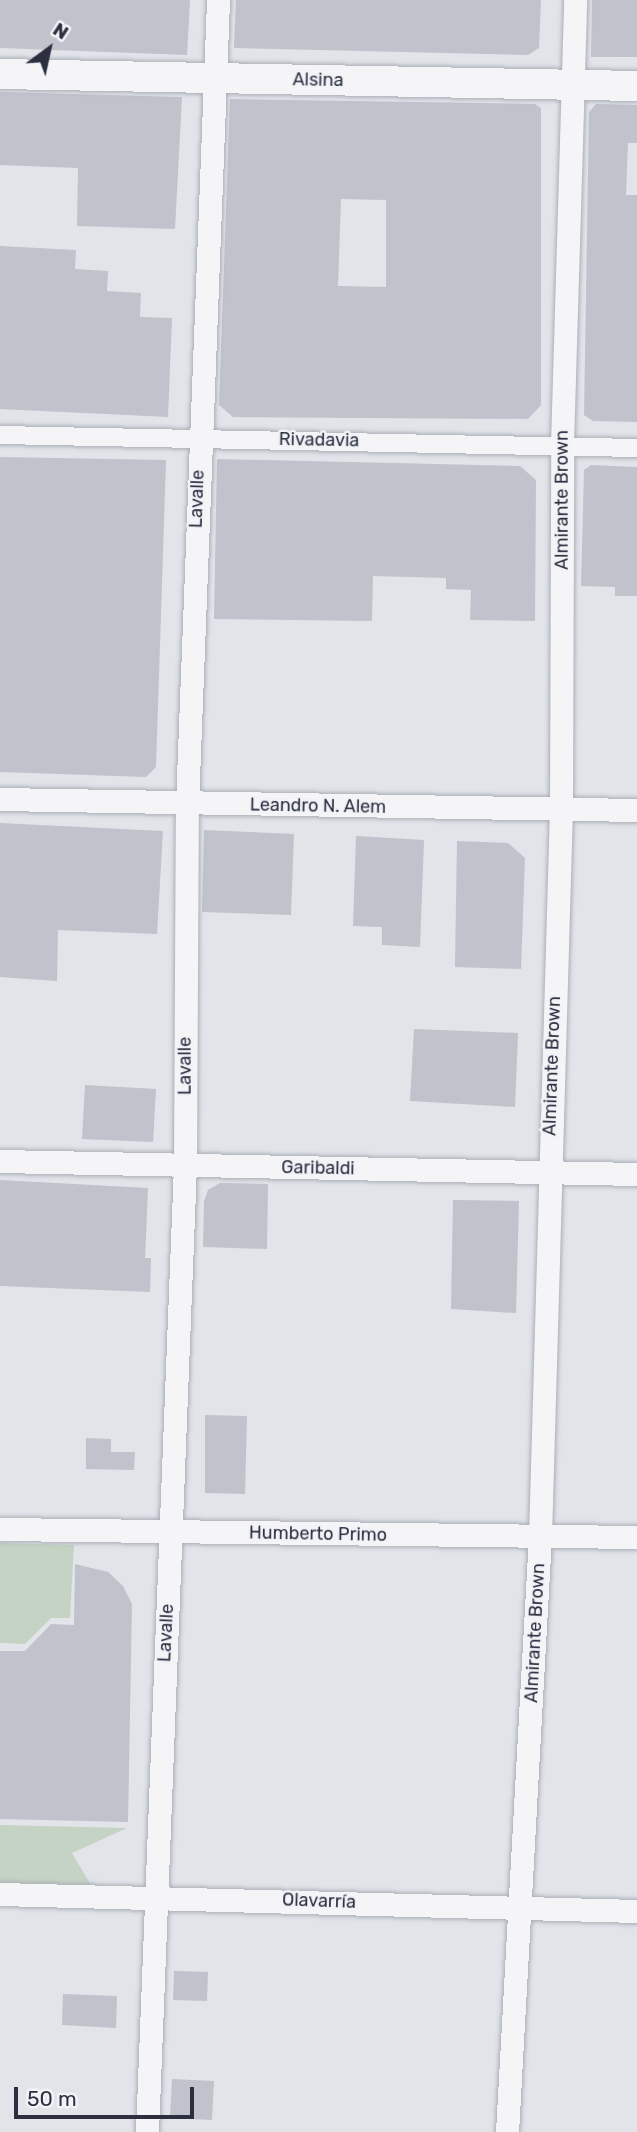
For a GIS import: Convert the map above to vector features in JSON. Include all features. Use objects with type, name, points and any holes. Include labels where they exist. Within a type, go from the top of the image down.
[{"type":"street","name":"Lavalle","points":[[147,2132],[153,1895],[171,1533],[185,1166],[187,804],[199,438],[218,0]]},
{"type":"street","name":"Almirante Brown","points":[[507,2132],[540,1536],[548,1172],[561,808],[562,446],[575,0]]},
{"type":"street","name":"Alsina","points":[[0,74],[637,86]]},
{"type":"street","name":"Rivadavia","points":[[0,435],[637,448]]},
{"type":"street","name":"Leandro N. Alem","points":[[0,799],[637,810]]},
{"type":"street","name":"Garibaldi","points":[[0,1161],[637,1174]]},
{"type":"street","name":"Humberto Primo","points":[[0,1529],[637,1537]]},
{"type":"street","name":"Olavarría","points":[[0,1894],[153,1895],[637,1911]]},
{"type":"green space","points":[[0,1543],[74,1545],[70,1618],[51,1618],[25,1644],[0,1643]]},
{"type":"green space","points":[[0,1825],[127,1828],[72,1853],[91,1885],[0,1883]]},
{"type":"building","points":[[0,0],[190,0],[187,55],[0,48]]},
{"type":"building","points":[[236,0],[541,0],[539,48],[528,55],[234,48]]},
{"type":"building","points":[[592,0],[637,0],[637,57],[591,57]]},
{"type":"building","points":[[0,92],[182,97],[175,229],[77,226],[78,168],[0,165]]},
{"type":"building","points":[[230,99],[535,104],[541,108],[541,405],[528,419],[233,417],[219,405]],"holes":[[[341,199],[386,200],[386,287],[338,286]]]},
{"type":"building","points":[[596,104],[637,105],[637,143],[628,143],[626,195],[637,195],[637,422],[593,421],[584,415],[589,112]]},
{"type":"building","points":[[0,246],[76,250],[75,269],[108,271],[107,291],[141,293],[140,317],[172,318],[168,417],[0,409]]},
{"type":"building","points":[[0,457],[166,460],[156,767],[146,777],[0,772]]},
{"type":"building","points":[[217,459],[520,466],[536,480],[535,621],[470,620],[471,590],[446,589],[446,578],[373,576],[372,621],[214,619]]},
{"type":"building","points":[[591,465],[637,467],[637,596],[615,596],[615,587],[581,586],[584,470]]},
{"type":"building","points":[[0,823],[163,831],[157,934],[58,930],[57,981],[0,977]]},
{"type":"building","points":[[204,830],[294,834],[291,915],[202,912]]},
{"type":"building","points":[[356,836],[424,840],[420,947],[382,945],[382,927],[353,926]]},
{"type":"building","points":[[457,841],[508,843],[525,858],[521,969],[455,967]]},
{"type":"building","points":[[414,1029],[518,1033],[515,1107],[410,1101]]},
{"type":"building","points":[[85,1085],[156,1089],[153,1142],[82,1139]]},
{"type":"building","points":[[0,1180],[148,1188],[145,1258],[151,1258],[150,1292],[0,1286]]},
{"type":"building","points":[[220,1183],[268,1184],[267,1249],[203,1247],[204,1201],[208,1190]]},
{"type":"building","points":[[453,1200],[519,1201],[516,1313],[451,1309]]},
{"type":"building","points":[[205,1415],[247,1416],[245,1494],[205,1493]]},
{"type":"building","points":[[86,1438],[111,1439],[111,1452],[135,1452],[134,1470],[86,1469]]},
{"type":"building","points":[[75,1564],[108,1572],[123,1586],[132,1604],[128,1822],[0,1819],[0,1651],[25,1651],[51,1624],[74,1625]]},
{"type":"building","points":[[174,1971],[208,1972],[207,2001],[173,2000]]},
{"type":"building","points":[[63,1994],[117,1996],[116,2028],[62,2025]]},
{"type":"building","points":[[172,2079],[214,2081],[212,2120],[170,2118]]}]
